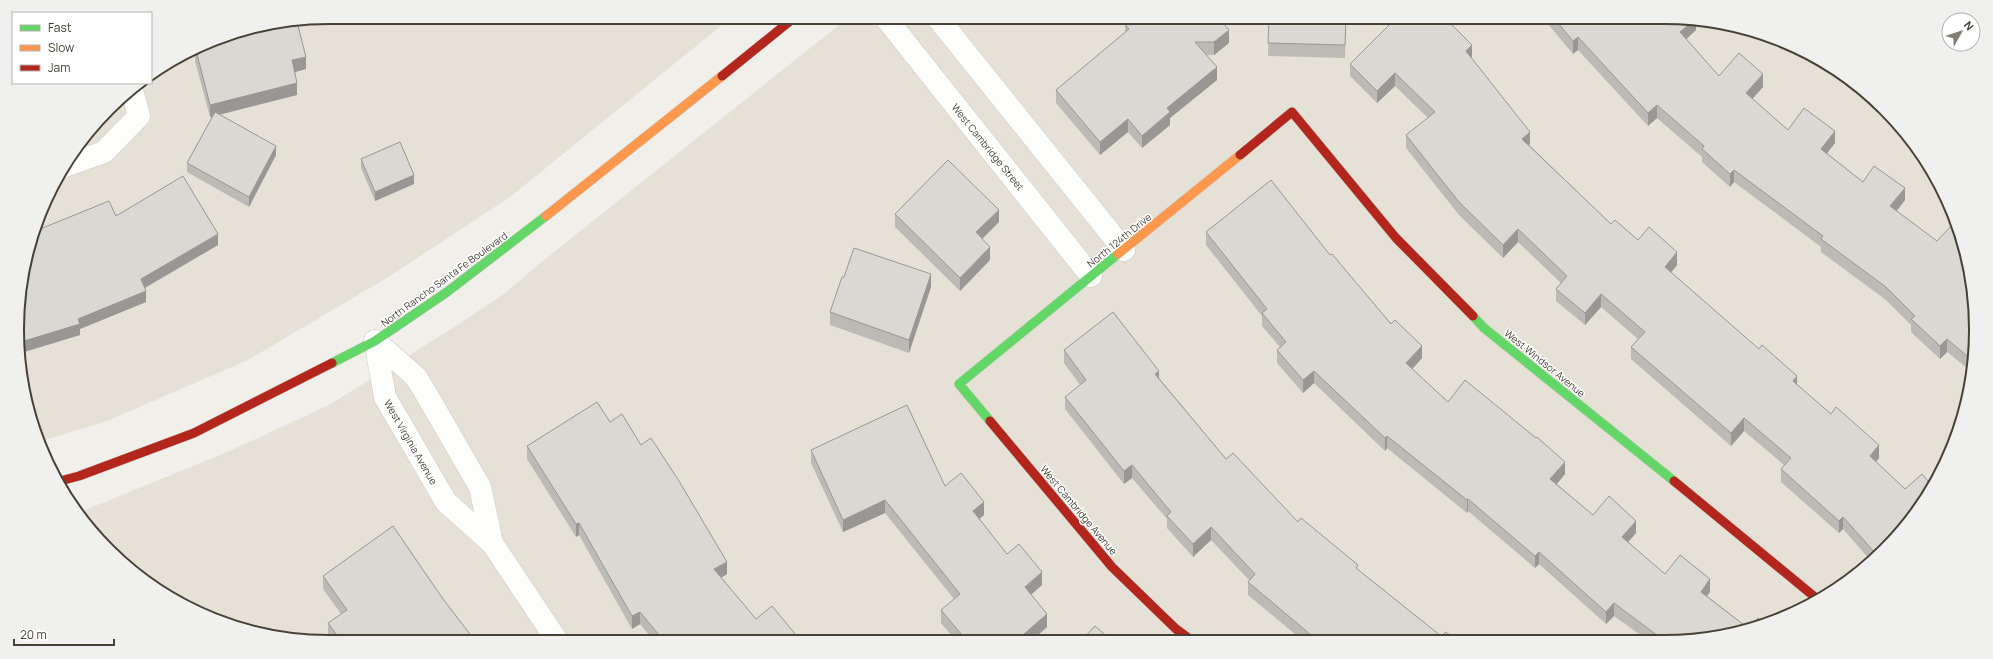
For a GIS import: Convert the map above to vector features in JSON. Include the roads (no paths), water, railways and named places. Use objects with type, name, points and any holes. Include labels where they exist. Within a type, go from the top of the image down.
[{"type":"street","name":"North Rancho Santa Fe Boulevard","points":[[64,480],[79,476],[194,433],[375,341],[500,254],[786,24]]},
{"type":"street","name":"West Cambridge Street","points":[[891,24],[1091,276]]},
{"type":"street","points":[[943,24],[1124,250]]},
{"type":"street","points":[[73,163],[104,152],[139,116],[133,96]]},
{"type":"street","name":"North 124th Drive","points":[[959,384],[1292,112]]},
{"type":"street","name":"West Windsor Avenue","points":[[1292,112],[1396,238],[1484,328],[1754,545],[1813,596]]},
{"type":"street","name":"West Virginia Avenue","points":[[375,341],[416,377],[428,397],[480,487],[492,543]]},
{"type":"street","name":"West Virginia Avenue","points":[[375,341],[385,397],[446,502],[492,543],[553,635]]},
{"type":"street","name":"West Cambridge Avenue","points":[[959,384],[1112,567],[1176,629],[1184,635]]}]
